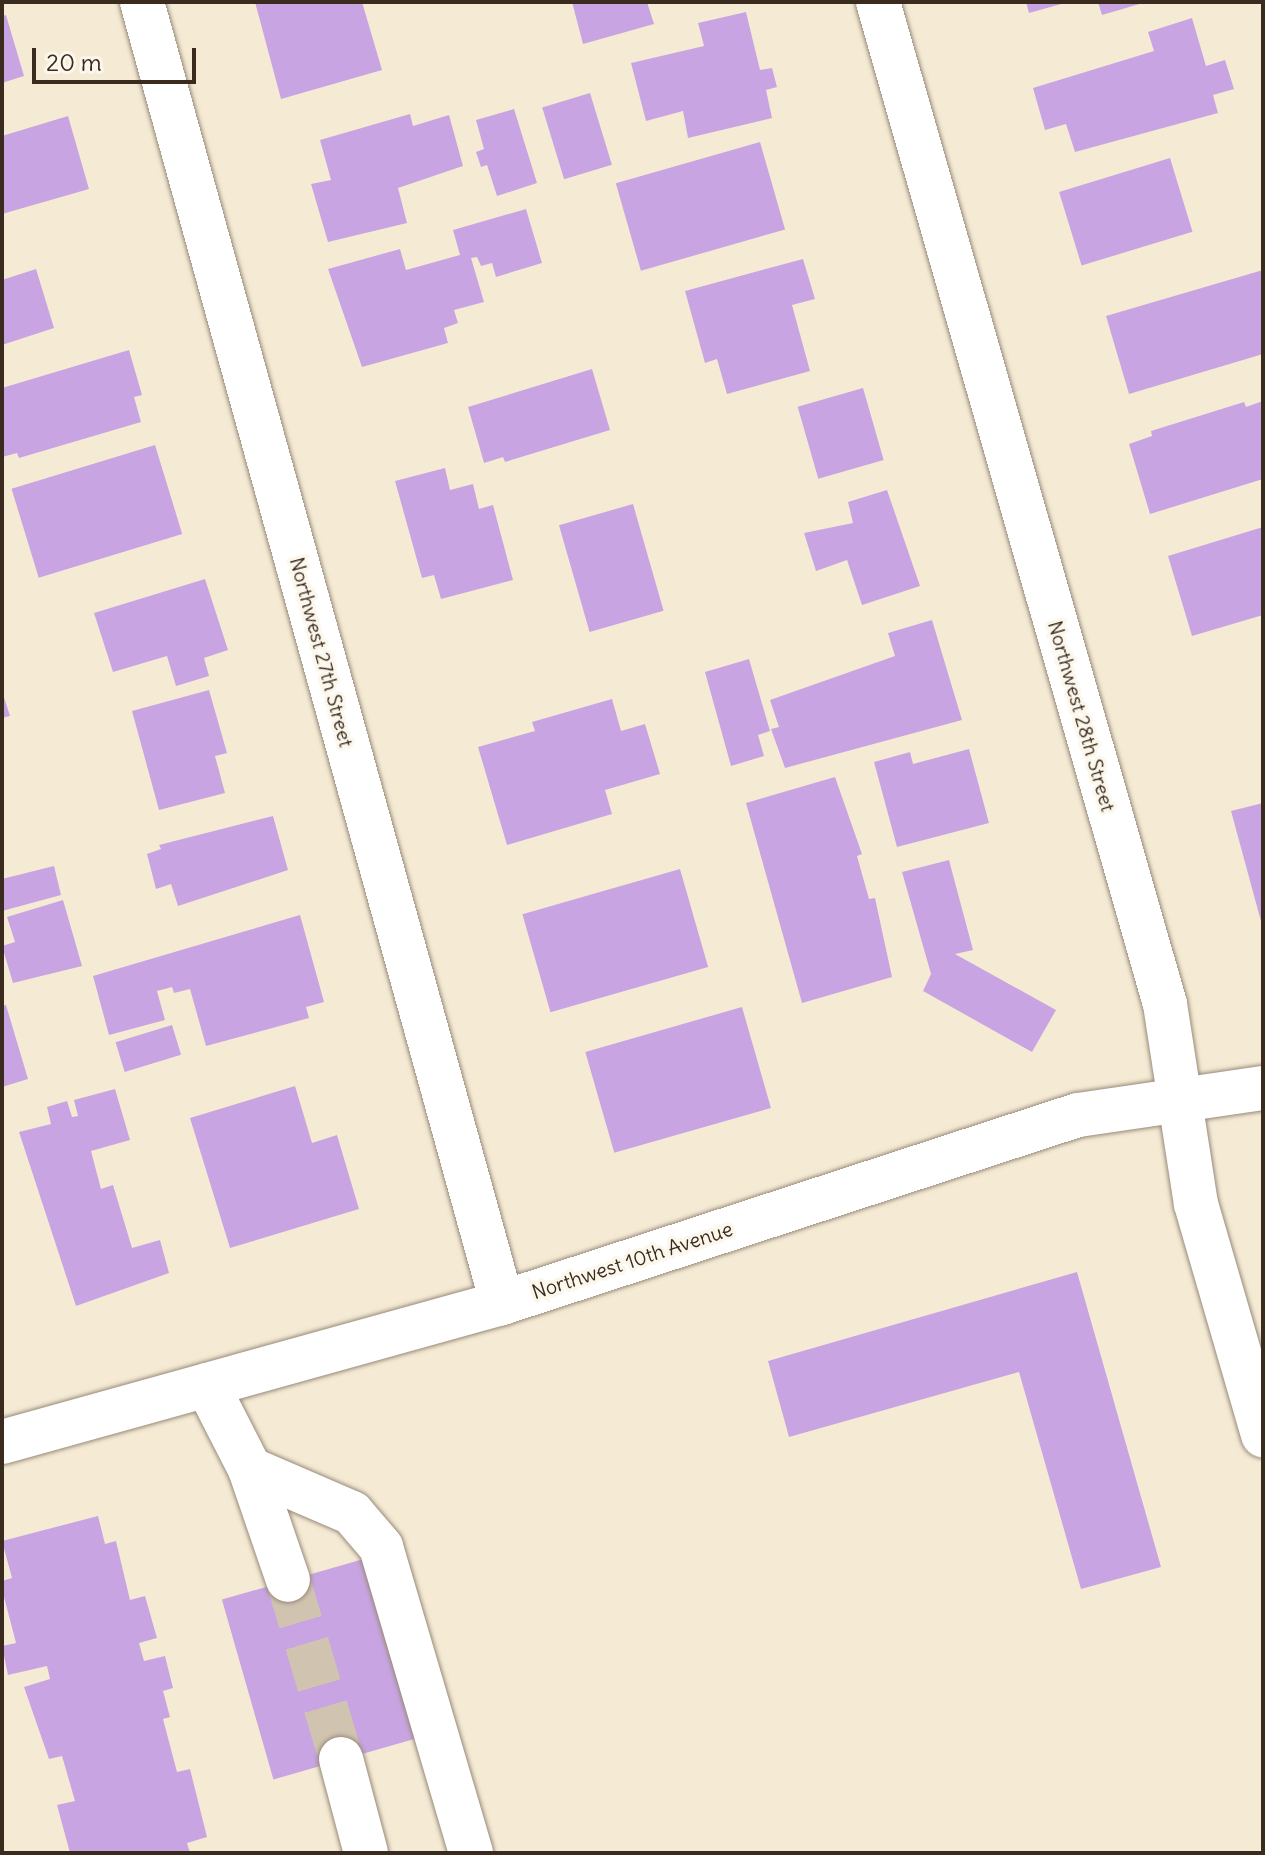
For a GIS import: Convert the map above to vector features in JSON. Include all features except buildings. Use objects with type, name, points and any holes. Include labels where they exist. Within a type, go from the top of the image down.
[{"type":"street","name":"Northwest 27th Street","points":[[142,2],[502,1303]]},
{"type":"street","name":"Northwest 28th Street","points":[[878,2],[1165,1004],[1196,1204],[1263,1435]]},
{"type":"street","name":"Northwest 10th Avenue","points":[[2,1442],[502,1303],[1078,1115],[1263,1088]]},
{"type":"street","points":[[207,1385],[250,1469],[288,1580]]},
{"type":"street","points":[[250,1469],[352,1513],[381,1547],[471,1853]]},
{"type":"street","points":[[341,1759],[366,1853]]},
{"type":"tunnel","points":[[288,1580],[341,1759]]}]
